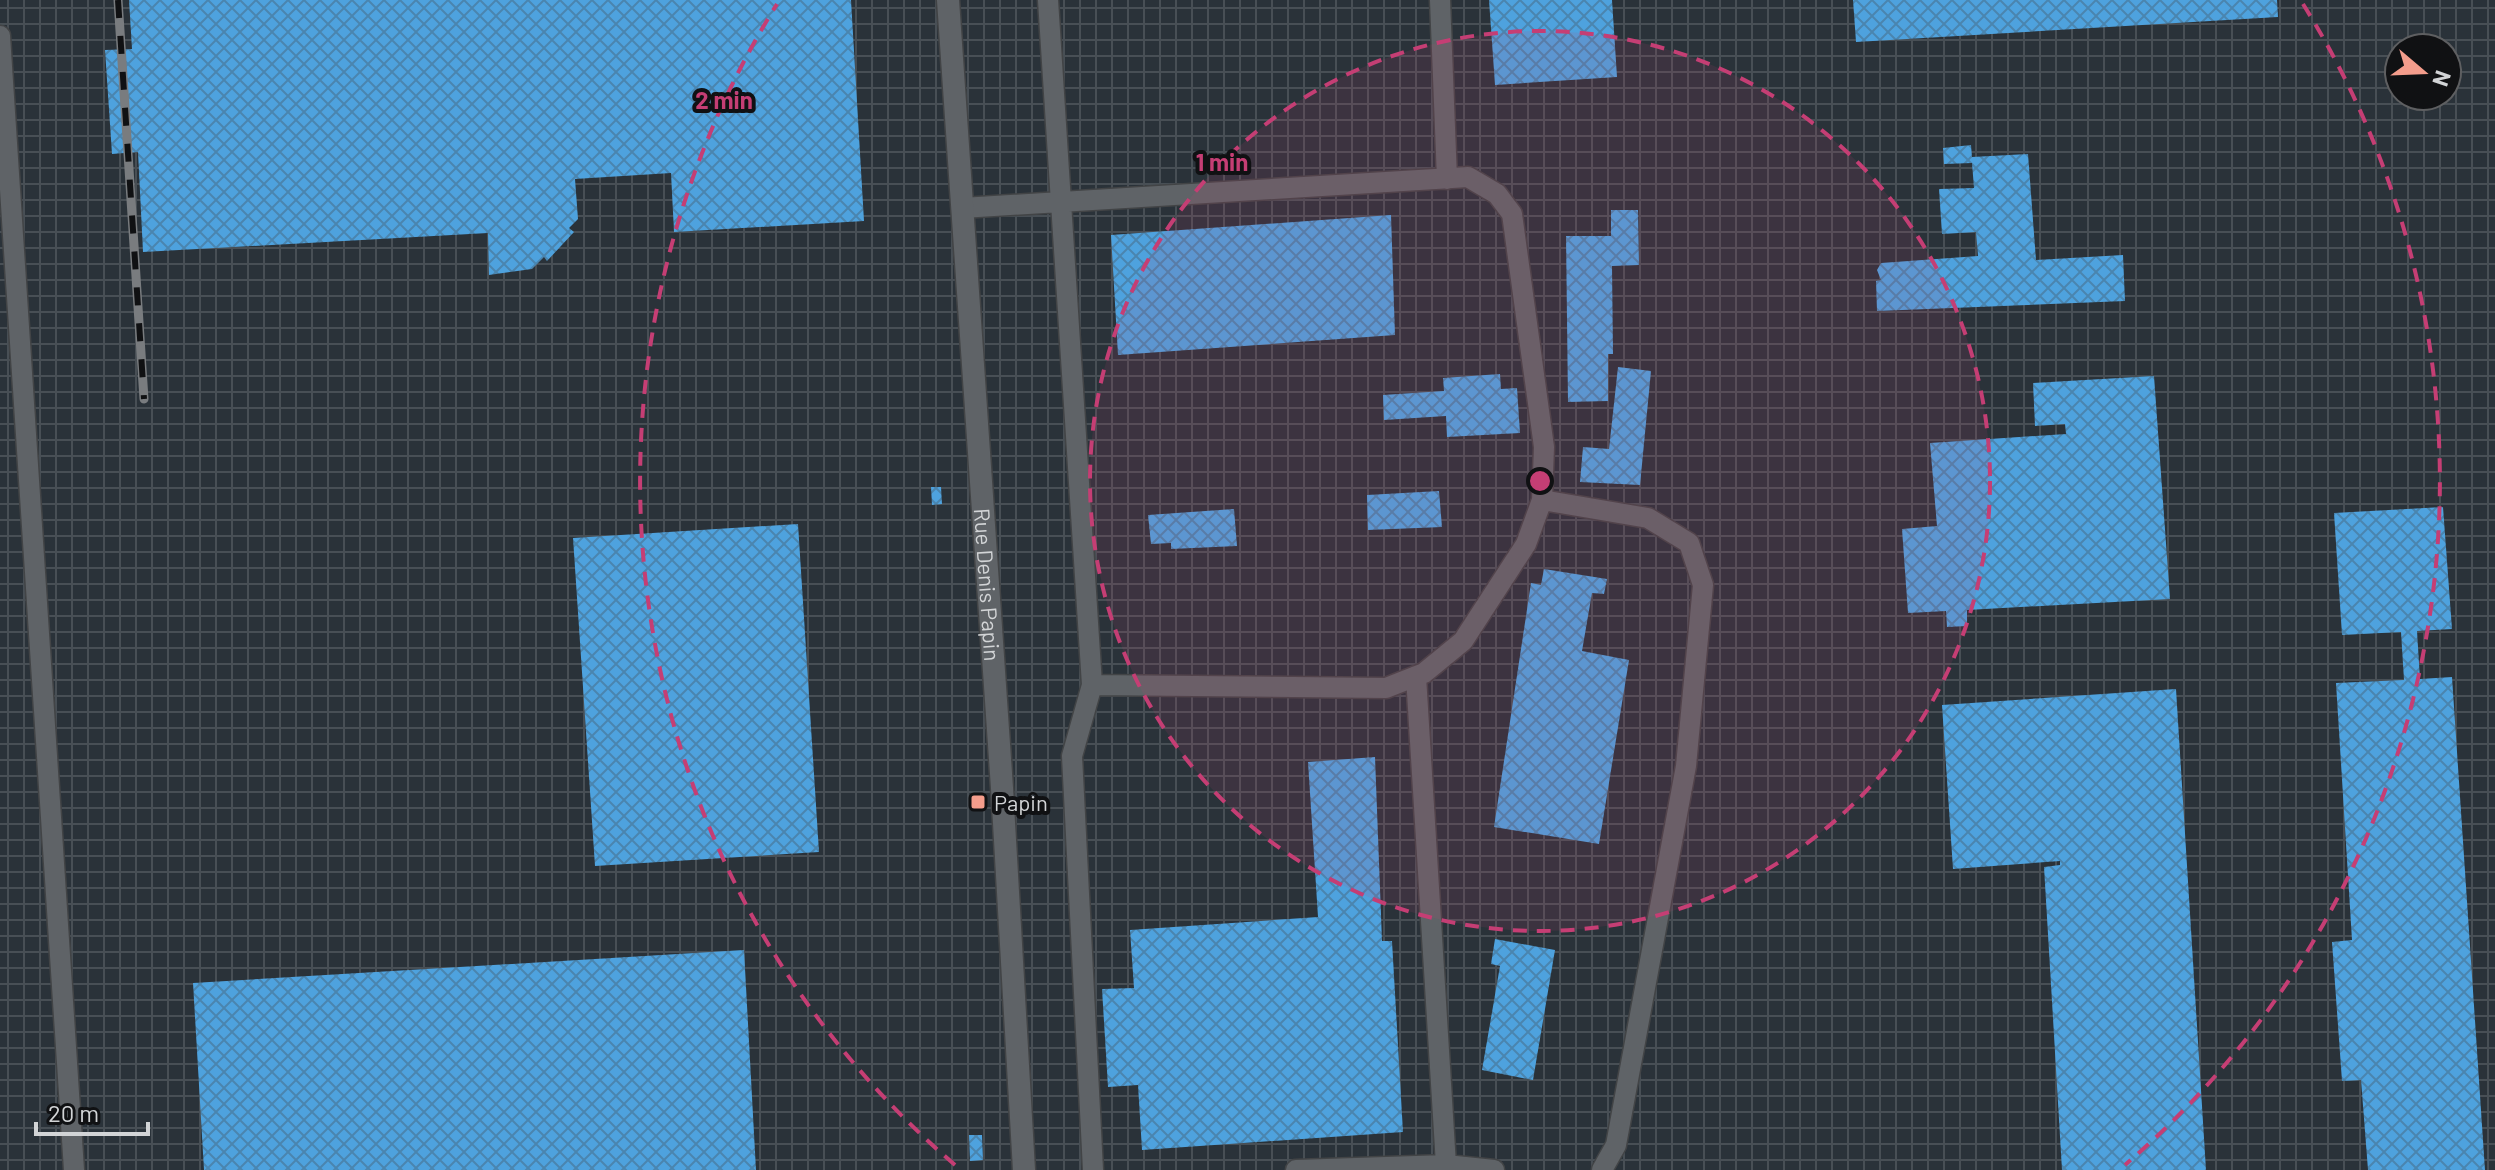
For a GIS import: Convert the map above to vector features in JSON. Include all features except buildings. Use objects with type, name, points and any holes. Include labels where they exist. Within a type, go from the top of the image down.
[{"type":"street","name":"Rue Denis Papin","points":[[948,0],[1002,788],[1024,1170]]},
{"type":"lane","points":[[1048,0],[1064,203],[1092,685],[1072,756],[1093,1170]]},
{"type":"lane","points":[[1440,0],[1447,179]]},
{"type":"lane","points":[[0,36],[74,1170]]},
{"type":"lane","points":[[962,208],[1468,177],[1497,194],[1512,214],[1544,447],[1542,500],[1526,544],[1463,641],[1416,676],[1386,688],[1092,685]]},
{"type":"lane","points":[[1542,500],[1648,518],[1689,543],[1703,585],[1686,766],[1616,1145],[1602,1170]]},
{"type":"lane","points":[[1416,676],[1446,1165]]},
{"type":"lane","points":[[1296,1170],[1446,1165],[1494,1170]]},
{"type":"shaded area","points":[[0,0],[2495,0],[2495,1170],[0,1170]]},
{"type":"railway","points":[[118,0],[144,399]]},
{"type":"place","name":"Papin","points":[[978,802]]}]
